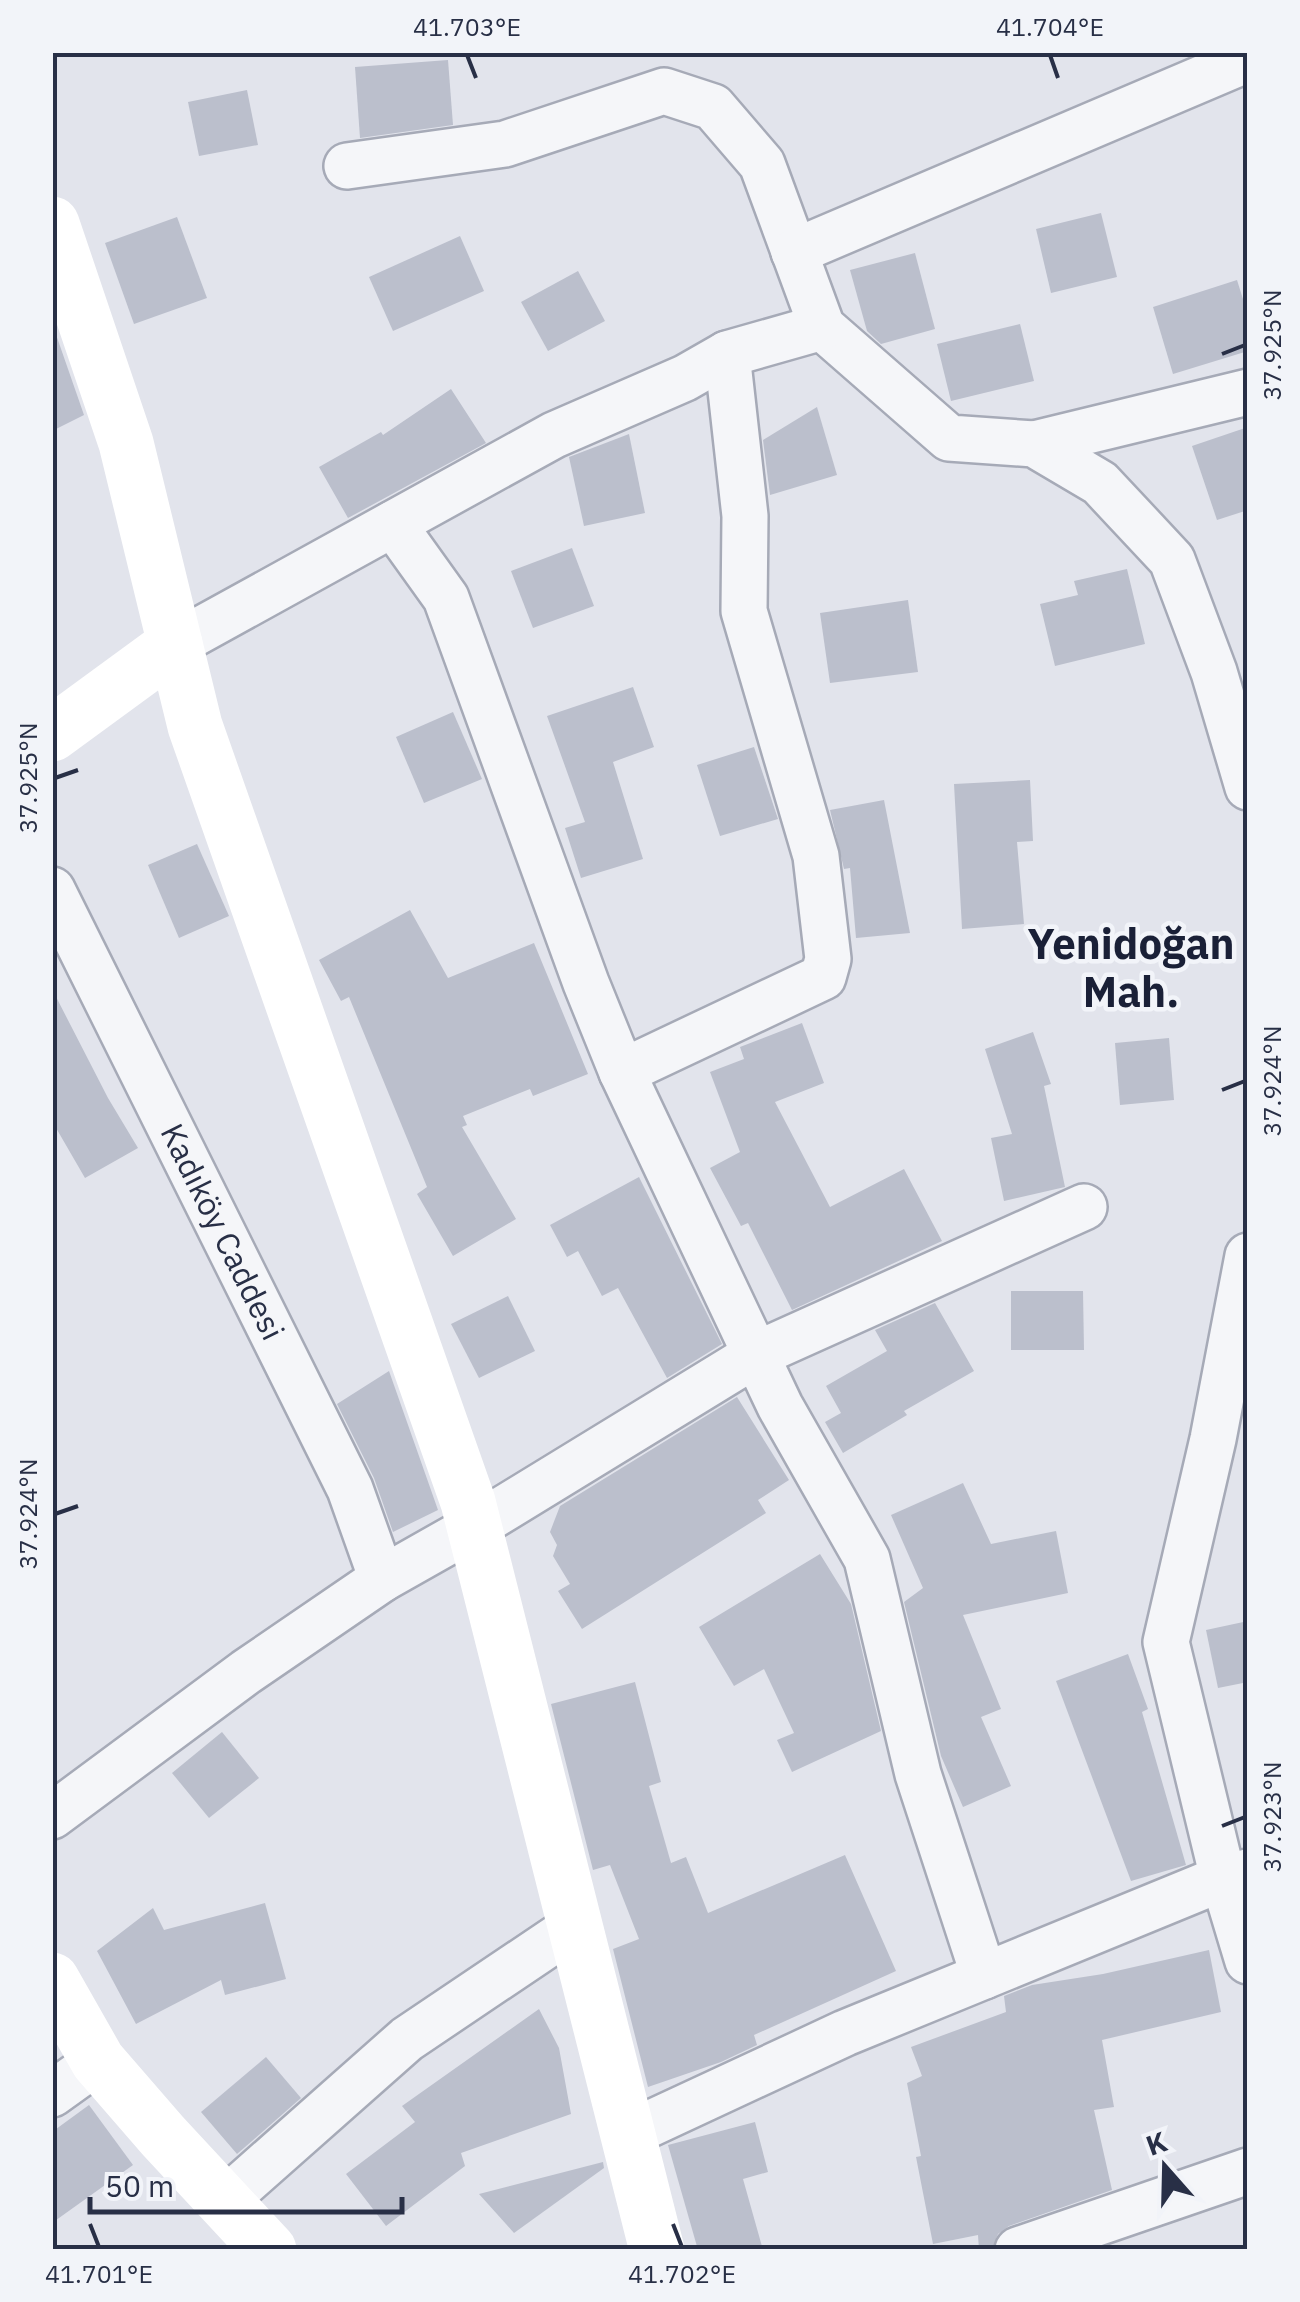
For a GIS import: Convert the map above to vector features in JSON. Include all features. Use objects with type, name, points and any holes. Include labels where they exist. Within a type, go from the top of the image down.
[{"type":"street","points":[[794,252],[1248,58]]},
{"type":"street","points":[[346,166],[504,144],[664,91],[713,107],[762,164],[822,327],[949,438],[1034,444],[1248,392]]},
{"type":"street","points":[[52,224],[126,444],[195,726],[474,1527],[657,2250]]},
{"type":"street","points":[[52,734],[175,644],[554,435],[685,378],[727,354],[822,327]]},
{"type":"street","points":[[622,1072],[823,977],[828,959],[816,856],[744,611],[745,516],[727,354]]},
{"type":"street","points":[[1034,444],[1100,484],[1172,560],[1231,665],[1248,787]]},
{"type":"street","points":[[393,524],[446,598],[622,1072],[754,1354],[867,1560],[918,1774],[984,1976]]},
{"type":"street","name":"Kadıköy Caddesi","points":[[52,890],[350,1489],[382,1579]]},
{"type":"street","points":[[52,1816],[246,1672],[382,1579],[474,1527],[754,1354],[1084,1208]]},
{"type":"street","points":[[1248,1256],[1232,1412],[1166,1642],[1235,1875],[1248,1961]]},
{"type":"street","points":[[628,2134],[845,2033],[1235,1875]]},
{"type":"street","points":[[224,2201],[407,2039],[575,1926]]},
{"type":"street","points":[[52,1980],[98,2061],[270,2250]]},
{"type":"street","points":[[52,2094],[98,2061]]},
{"type":"street","points":[[1018,2250],[1248,2171]]},
{"type":"building","points":[[448,60],[453,125],[360,138],[355,67]]},
{"type":"building","points":[[247,90],[258,145],[199,156],[188,102]]},
{"type":"building","points":[[1101,213],[1117,277],[1051,293],[1036,229]]},
{"type":"building","points":[[177,217],[207,298],[134,324],[105,243]]},
{"type":"building","points":[[460,236],[484,291],[393,331],[369,277]]},
{"type":"building","points":[[915,253],[935,329],[881,344],[867,331],[850,270]]},
{"type":"building","points":[[578,271],[605,321],[548,351],[521,302]]},
{"type":"building","points":[[1237,280],[1248,315],[1248,351],[1173,374],[1153,307]]},
{"type":"building","points":[[52,323],[84,415],[52,431]]},
{"type":"building","points":[[1020,324],[1034,381],[951,401],[937,344]]},
{"type":"building","points":[[451,389],[486,443],[348,518],[319,467],[381,432],[383,435]]},
{"type":"building","points":[[817,407],[837,475],[770,495],[763,440]]},
{"type":"building","points":[[1248,427],[1248,510],[1217,520],[1192,446]]},
{"type":"building","points":[[629,434],[645,513],[584,526],[569,457]]},
{"type":"building","points":[[572,548],[594,606],[533,628],[511,571]]},
{"type":"building","points":[[1127,569],[1145,644],[1055,666],[1040,604],[1078,595],[1074,581]]},
{"type":"building","points":[[908,600],[918,672],[830,683],[820,613]]},
{"type":"building","points":[[633,687],[654,747],[613,762],[643,859],[581,878],[565,828],[585,822],[547,716]]},
{"type":"building","points":[[453,712],[482,779],[424,803],[396,737]]},
{"type":"building","points":[[754,747],[778,819],[720,836],[697,765]]},
{"type":"building","points":[[1030,780],[1033,841],[1017,842],[1024,924],[962,929],[954,784]]},
{"type":"building","points":[[884,800],[910,933],[856,938],[850,868],[844,869],[830,810]]},
{"type":"building","points":[[197,844],[229,916],[179,938],[148,865]]},
{"type":"building","points":[[410,910],[448,978],[534,943],[588,1074],[533,1096],[530,1089],[463,1116],[467,1125],[462,1127],[516,1219],[453,1256],[417,1194],[427,1187],[349,997],[341,1001],[319,960]]},
{"type":"building","points":[[52,989],[138,1148],[85,1178],[52,1121]]},
{"type":"building","points":[[802,1023],[824,1083],[775,1102],[830,1207],[904,1169],[942,1241],[792,1310],[748,1223],[741,1226],[710,1168],[740,1152],[710,1072],[744,1059],[740,1047]]},
{"type":"building","points":[[1033,1032],[1051,1084],[1044,1086],[1065,1187],[1004,1201],[991,1138],[1012,1134],[985,1049]]},
{"type":"building","points":[[1169,1038],[1174,1100],[1120,1105],[1115,1043]]},
{"type":"building","points":[[639,1177],[722,1344],[667,1378],[618,1288],[602,1296],[578,1251],[567,1257],[550,1225]]},
{"type":"building","points":[[1011,1291],[1083,1291],[1084,1350],[1011,1350]]},
{"type":"building","points":[[508,1296],[535,1351],[479,1378],[451,1324]]},
{"type":"building","points":[[935,1303],[974,1371],[904,1411],[907,1415],[843,1453],[825,1422],[841,1413],[826,1386],[887,1351],[875,1330]]},
{"type":"building","points":[[389,1371],[438,1510],[393,1532],[374,1478],[337,1404]]},
{"type":"building","points":[[737,1397],[789,1480],[758,1500],[766,1513],[582,1629],[558,1591],[570,1584],[553,1556],[557,1545],[550,1532],[560,1506]]},
{"type":"building","points":[[963,1483],[991,1544],[1056,1531],[1068,1593],[963,1615],[1001,1709],[981,1717],[1011,1786],[963,1807],[941,1756],[904,1602],[923,1588],[891,1515]]},
{"type":"building","points":[[820,1554],[851,1604],[881,1731],[792,1772],[777,1740],[794,1733],[764,1669],[734,1686],[699,1627]]},
{"type":"building","points":[[1248,1621],[1248,1682],[1218,1688],[1206,1630]]},
{"type":"building","points":[[1128,1654],[1148,1709],[1142,1712],[1186,1865],[1131,1881],[1056,1681]]},
{"type":"building","points":[[635,1682],[661,1782],[649,1786],[671,1863],[686,1857],[708,1913],[845,1855],[896,1971],[754,2035],[757,2045],[721,2062],[648,2087],[613,1949],[639,1939],[610,1865],[593,1870],[551,1704]]},
{"type":"building","points":[[222,1732],[259,1778],[209,1818],[172,1773]]},
{"type":"building","points":[[265,1903],[286,1979],[225,1995],[221,1980],[136,2024],[97,1951],[153,1908],[164,1930]]},
{"type":"building","points":[[1209,1950],[1221,2012],[1102,2040],[1114,2107],[1094,2110],[1112,2190],[1009,2226],[998,2234],[992,2250],[979,2250],[978,2235],[933,2244],[907,2083],[922,2076],[911,2047],[1006,2012],[1004,1996],[1032,1985]]},
{"type":"building","points":[[539,2009],[559,2048],[571,2114],[461,2153],[465,2166],[386,2226],[346,2174],[415,2122],[402,2106]]},
{"type":"building","points":[[266,2057],[301,2098],[237,2154],[201,2112]]},
{"type":"building","points":[[89,2105],[133,2165],[52,2223],[52,2132]]},
{"type":"building","points":[[755,2122],[768,2172],[743,2179],[763,2250],[698,2250],[668,2145]]},
{"type":"building","points":[[603,2162],[604,2168],[514,2233],[479,2194]]},
{"type":"district","name":"Yenidoğan Mah.","points":[[1131,968]]}]
